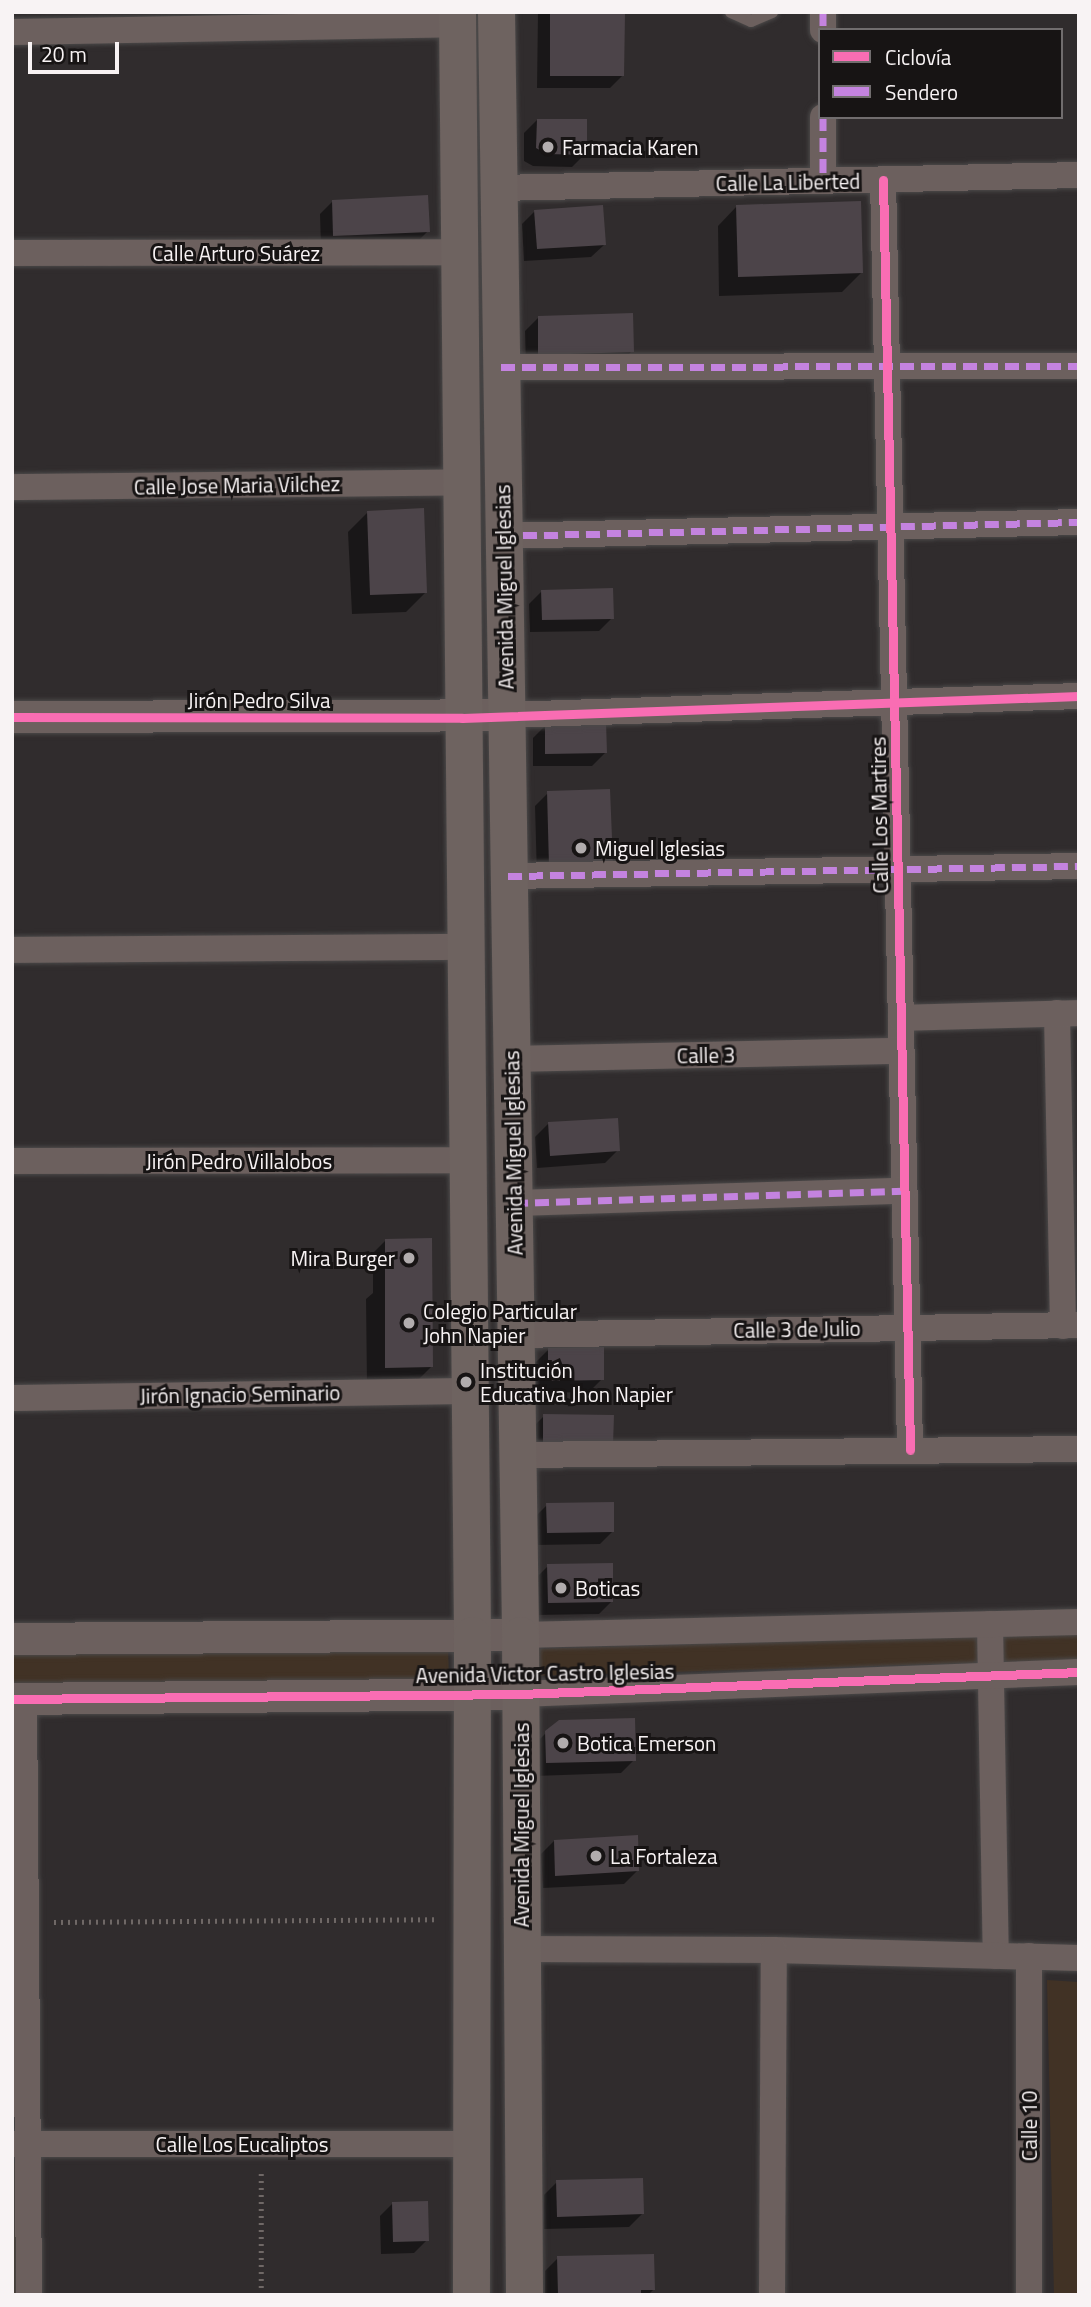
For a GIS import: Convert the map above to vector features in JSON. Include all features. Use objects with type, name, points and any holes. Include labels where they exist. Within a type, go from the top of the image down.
[{"type":"main road","name":"Avenida Miguel Iglesias","points":[[496,12],[520,1635],[524,2295]]},
{"type":"main road","name":"Avenida Miguel Iglesias","points":[[457,18],[463,947],[474,1919],[471,2295]]},
{"type":"street","points":[[12,32],[457,18]]},
{"type":"street","points":[[823,119],[823,181]]},
{"type":"street","name":"Calle La Liberted","points":[[498,188],[1079,175]]},
{"type":"street","name":"Calle Los Martires","points":[[883,180],[910,1450]]},
{"type":"street","name":"Calle Arturo Suárez","points":[[12,254],[459,252]]},
{"type":"street","points":[[501,367],[1079,366]]},
{"type":"street","name":"Calle Jose Maria Vilchez","points":[[12,486],[461,482]]},
{"type":"street","points":[[502,536],[890,524],[1079,522]]},
{"type":"street","points":[[506,715],[1079,696]]},
{"type":"street","name":"Jirón Pedro Silva","points":[[12,717],[462,718],[506,715]]},
{"type":"street","points":[[508,876],[1079,866]]},
{"type":"street","points":[[12,950],[463,947]]},
{"type":"street","points":[[901,1018],[1068,1013],[1071,1325]]},
{"type":"street","name":"Calle 3","points":[[511,1059],[901,1051]]},
{"type":"street","name":"Jirón Pedro Villalobos","points":[[12,1161],[465,1160]]},
{"type":"street","points":[[514,1203],[904,1191]]},
{"type":"street","name":"Calle 3 de Julio","points":[[515,1335],[1071,1325]]},
{"type":"street","name":"Jirón Ignacio Seminario","points":[[12,1398],[468,1391]]},
{"type":"street","points":[[517,1455],[1079,1449]]},
{"type":"street","name":"Avenida Victor Castro Iglesias","points":[[12,1639],[520,1635],[1079,1622]]},
{"type":"street","points":[[990,1625],[996,1955]]},
{"type":"street","name":"Avenida Victor Castro Iglesias","points":[[18,1699],[520,1693],[1079,1672]]},
{"type":"street","points":[[18,1699],[26,1922],[20,2144],[29,2295]]},
{"type":"street","points":[[522,1949],[774,1950],[1079,1958]]},
{"type":"street","points":[[772,2295],[774,1950]]},
{"type":"street","name":"Calle 10","points":[[1029,1956],[1029,2295]]},
{"type":"street","name":"Calle Los Eucaliptos","points":[[20,2144],[472,2144]]},
{"type":"lane","points":[[731,12],[751,21],[772,12]]},
{"type":"path","points":[[26,1922],[474,1919]]},
{"type":"path","points":[[261,2144],[261,2295]]},
{"type":"shaded area","points":[[1079,1633],[1079,1660],[532,1676],[531,1649]]},
{"type":"shaded area","points":[[448,1648],[449,1680],[12,1685],[12,1654]]},
{"type":"shaded area","points":[[1047,1980],[1079,1982],[1079,2295],[1054,2295]]},
{"type":"shaded area","points":[[12,2163],[18,2163],[18,2295],[12,2295]]},
{"type":"building","points":[[550,12],[625,12],[624,76],[550,76]]},
{"type":"building","points":[[537,119],[587,119],[587,155],[547,154],[536,148]]},
{"type":"building","points":[[428,195],[430,232],[333,236],[332,200]]},
{"type":"building","points":[[861,201],[863,273],[738,277],[736,205]]},
{"type":"building","points":[[603,205],[606,245],[537,249],[534,210]]},
{"type":"building","points":[[633,313],[634,352],[538,355],[538,316]]},
{"type":"building","points":[[424,508],[427,593],[370,595],[367,511]]},
{"type":"building","points":[[613,588],[614,619],[542,620],[541,590]]},
{"type":"building","points":[[606,722],[607,753],[545,754],[545,723]]},
{"type":"building","points":[[610,789],[613,863],[549,866],[547,791]]},
{"type":"building","points":[[618,1118],[620,1151],[550,1156],[548,1122]]},
{"type":"building","name":"Colegio Particular John Napier","points":[[432,1238],[433,1367],[385,1368],[385,1239]]},
{"type":"building","points":[[604,1347],[604,1380],[548,1381],[548,1348]]},
{"type":"building","points":[[543,1414],[614,1415],[613,1445],[543,1444]]},
{"type":"building","points":[[614,1502],[614,1532],[547,1533],[546,1503]]},
{"type":"building","points":[[613,1563],[613,1602],[548,1603],[547,1564]]},
{"type":"building","points":[[635,1718],[636,1761],[546,1763],[545,1731],[559,1720]]},
{"type":"building","name":"La Fortaleza","points":[[638,1835],[639,1871],[555,1876],[554,1840]]},
{"type":"building","points":[[643,2178],[644,2214],[557,2217],[556,2180]]},
{"type":"building","points":[[428,2201],[429,2241],[393,2242],[392,2202]]},
{"type":"building","points":[[654,2254],[655,2290],[641,2290],[641,2295],[558,2295],[557,2256]]},
{"type":"marked path","points":[[823,12],[823,28]]},
{"type":"marked path","points":[[823,119],[823,181]]},
{"type":"marked path","points":[[501,367],[1079,366]]},
{"type":"marked path","points":[[502,536],[1079,522]]},
{"type":"marked path","points":[[508,876],[1079,866]]},
{"type":"marked path","points":[[514,1203],[904,1191]]},
{"type":"cycle path","points":[[883,180],[910,1450]]},
{"type":"cycle path","points":[[12,717],[462,718],[1079,696]]},
{"type":"cycle path","points":[[12,1699],[520,1694],[1079,1672]]},
{"type":"place","name":"Farmacia Karen","points":[[548,147]]},
{"type":"place","name":"Miguel Iglesias","points":[[581,848]]},
{"type":"place","name":"Mira Burger","points":[[409,1258]]},
{"type":"place","name":"Colegio Particular John Napier","points":[[409,1323]]},
{"type":"place","name":"Institución Educativa Jhon Napier","points":[[466,1382]]},
{"type":"place","name":"Boticas","points":[[561,1588]]},
{"type":"place","name":"Botica Emerson","points":[[563,1743]]},
{"type":"place","name":"La Fortaleza","points":[[596,1856]]}]
